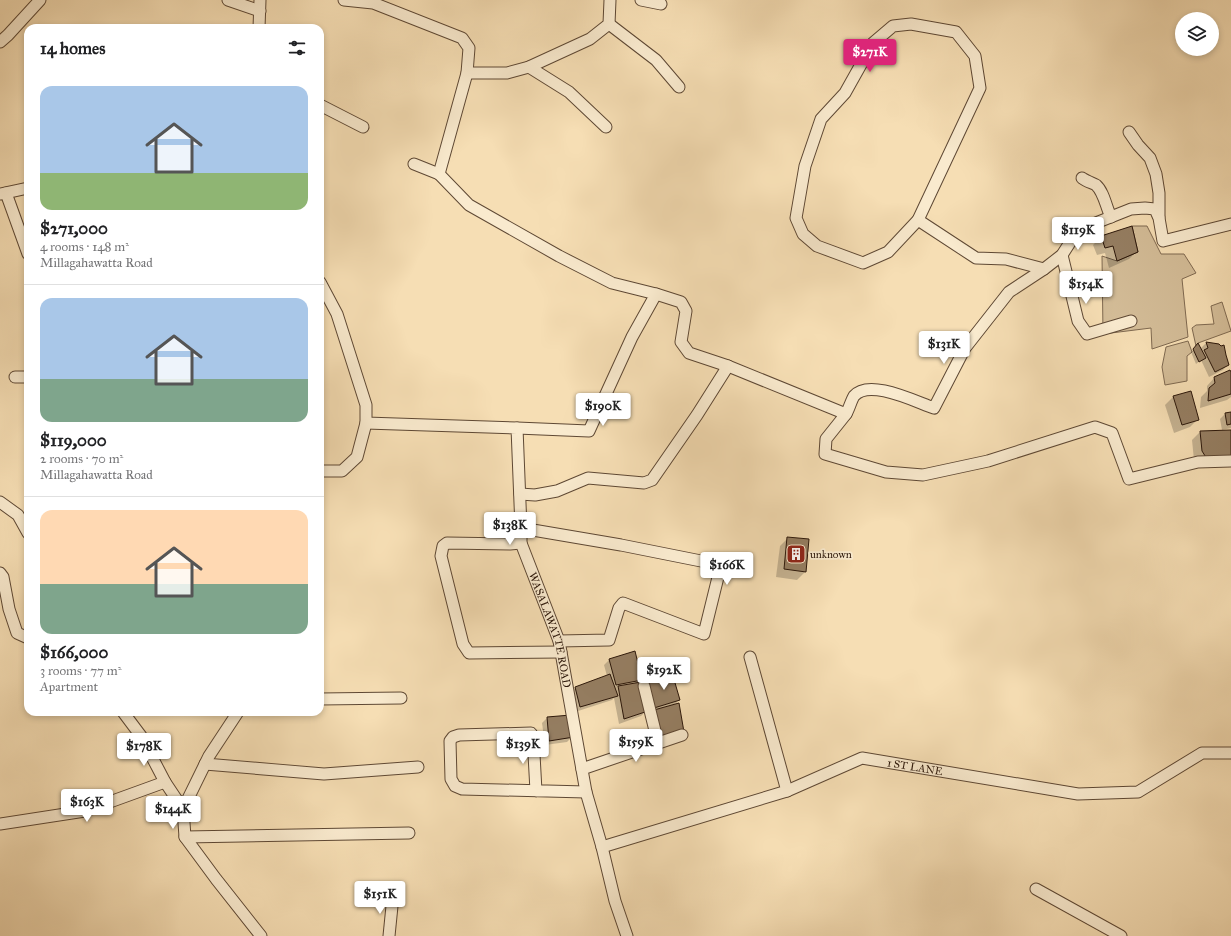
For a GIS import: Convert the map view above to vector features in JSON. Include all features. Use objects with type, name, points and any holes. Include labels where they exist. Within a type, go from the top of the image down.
[{"type":"street","points":[[0,42],[40,0]]},
{"type":"street","points":[[228,0],[260,5],[260,24]]},
{"type":"street","points":[[344,0],[373,3],[462,38],[469,48],[467,73],[439,174]]},
{"type":"street","points":[[467,73],[507,73],[529,67],[590,39],[609,24],[610,0]]},
{"type":"street","points":[[641,0],[661,4]]},
{"type":"street","points":[[609,24],[656,60],[679,86]]},
{"type":"street","points":[[911,24],[956,32],[976,56],[980,88],[918,220],[888,252],[863,263],[817,246],[803,234],[796,218],[805,166],[821,119],[845,93],[874,43],[893,26],[911,24]]},
{"type":"street","points":[[529,67],[569,92],[606,127]]},
{"type":"street","points":[[324,107],[363,127]]},
{"type":"street","points":[[1129,132],[1150,158],[1156,174],[1159,193],[1159,218],[1163,241],[1231,224]]},
{"type":"street","points":[[414,164],[439,174],[469,205],[559,256],[612,283],[681,302],[686,311],[681,342],[689,353],[728,366],[846,414]]},
{"type":"street","points":[[1082,178],[1095,185],[1103,196],[1110,217]]},
{"type":"street","points":[[24,189],[3,194],[24,244]]},
{"type":"street","points":[[1159,218],[1155,209],[1131,209],[1078,230],[1062,255],[1009,292],[965,348],[934,408],[881,389],[865,389],[854,396],[846,414],[826,438],[825,454],[886,472],[923,476],[974,465],[1095,427],[1112,433],[1129,479],[1198,462],[1231,461]]},
{"type":"street","points":[[918,220],[976,258],[1006,259],[1044,269]]},
{"type":"street","points":[[1062,255],[1078,320],[1087,334],[1131,321]]},
{"type":"street","points":[[324,290],[337,314],[366,405],[366,423],[357,457],[342,471],[324,471]]},
{"type":"street","points":[[366,423],[589,430],[632,337],[656,294]]},
{"type":"street","points":[[520,494],[535,495],[557,491],[588,478],[644,483],[652,480],[697,415],[728,366]]},
{"type":"street","points":[[15,377],[24,377]]},
{"type":"street","name":"WASALAWATTE ROAD","points":[[517,428],[521,542],[560,647],[586,792],[602,847],[615,901],[627,936]]},
{"type":"street","points":[[0,502],[18,515],[24,526]]},
{"type":"street","points":[[521,528],[621,545],[721,565],[704,634],[624,603],[619,608],[609,640],[560,647],[469,653],[463,644],[441,556],[443,546],[447,543],[510,544],[521,542]]},
{"type":"street","points":[[0,573],[3,577],[9,609],[17,633],[24,636]]},
{"type":"street","points":[[750,657],[787,791]]},
{"type":"street","points":[[644,686],[658,743]]},
{"type":"street","points":[[324,699],[401,698]]},
{"type":"street","points":[[126,716],[141,736],[164,782],[183,809]]},
{"type":"street","points":[[235,716],[209,756],[183,809],[185,837],[261,936]]},
{"type":"street","points":[[536,791],[533,736],[531,733],[459,735],[453,737],[450,742],[451,779],[455,786],[462,789],[536,791],[586,792]]},
{"type":"street","points":[[582,769],[682,735]]},
{"type":"street","name":"1 ST LANE","points":[[602,847],[787,791],[862,758],[1078,794],[1138,792],[1202,753],[1231,753]]},
{"type":"street","points":[[205,764],[324,774],[418,766]]},
{"type":"street","points":[[0,824],[84,811],[164,782]]},
{"type":"street","points":[[185,837],[409,833]]},
{"type":"street","points":[[1036,888],[1121,936]]},
{"type":"street","points":[[389,936],[393,896]]},
{"type":"shaded area","points":[[1132,226],[1147,226],[1161,254],[1184,254],[1196,273],[1182,279],[1188,337],[1152,349],[1151,328],[1103,334],[1102,256],[1117,261],[1138,252]]},
{"type":"shaded area","points":[[1222,302],[1231,331],[1198,343],[1196,346],[1192,328],[1196,325],[1214,324],[1211,306]]},
{"type":"shaded area","points":[[1188,341],[1192,352],[1187,356],[1187,381],[1165,385],[1162,367],[1166,347]]},
{"type":"building","points":[[1132,226],[1138,252],[1117,261],[1113,246],[1105,248],[1101,236]]},
{"type":"building","points":[[1206,342],[1219,344],[1221,346],[1224,345],[1229,365],[1215,372],[1204,350],[1208,348]]},
{"type":"building","points":[[1198,343],[1206,358],[1199,362],[1193,349]]},
{"type":"building","points":[[1230,370],[1231,394],[1208,401],[1209,388],[1215,383],[1214,377]]},
{"type":"building","points":[[1191,391],[1199,420],[1182,425],[1173,396]]},
{"type":"building","points":[[1231,412],[1231,424],[1227,425],[1225,413]]},
{"type":"building","points":[[1231,430],[1231,457],[1207,459],[1202,451],[1200,431]]},
{"type":"building","name":"unknown","points":[[787,537],[809,539],[806,572],[784,569]]},
{"type":"building","points":[[635,651],[642,680],[616,685],[609,659]]},
{"type":"building","points":[[610,674],[618,696],[580,707],[575,687]]},
{"type":"building","points":[[673,676],[680,700],[654,708],[648,681]]},
{"type":"building","points":[[641,682],[648,711],[624,719],[618,686]]},
{"type":"building","points":[[679,703],[684,732],[661,738],[654,710]]},
{"type":"building","points":[[571,715],[574,737],[549,741],[547,717]]},
{"type":"place","name":"unknown","points":[[796,554]]}]
